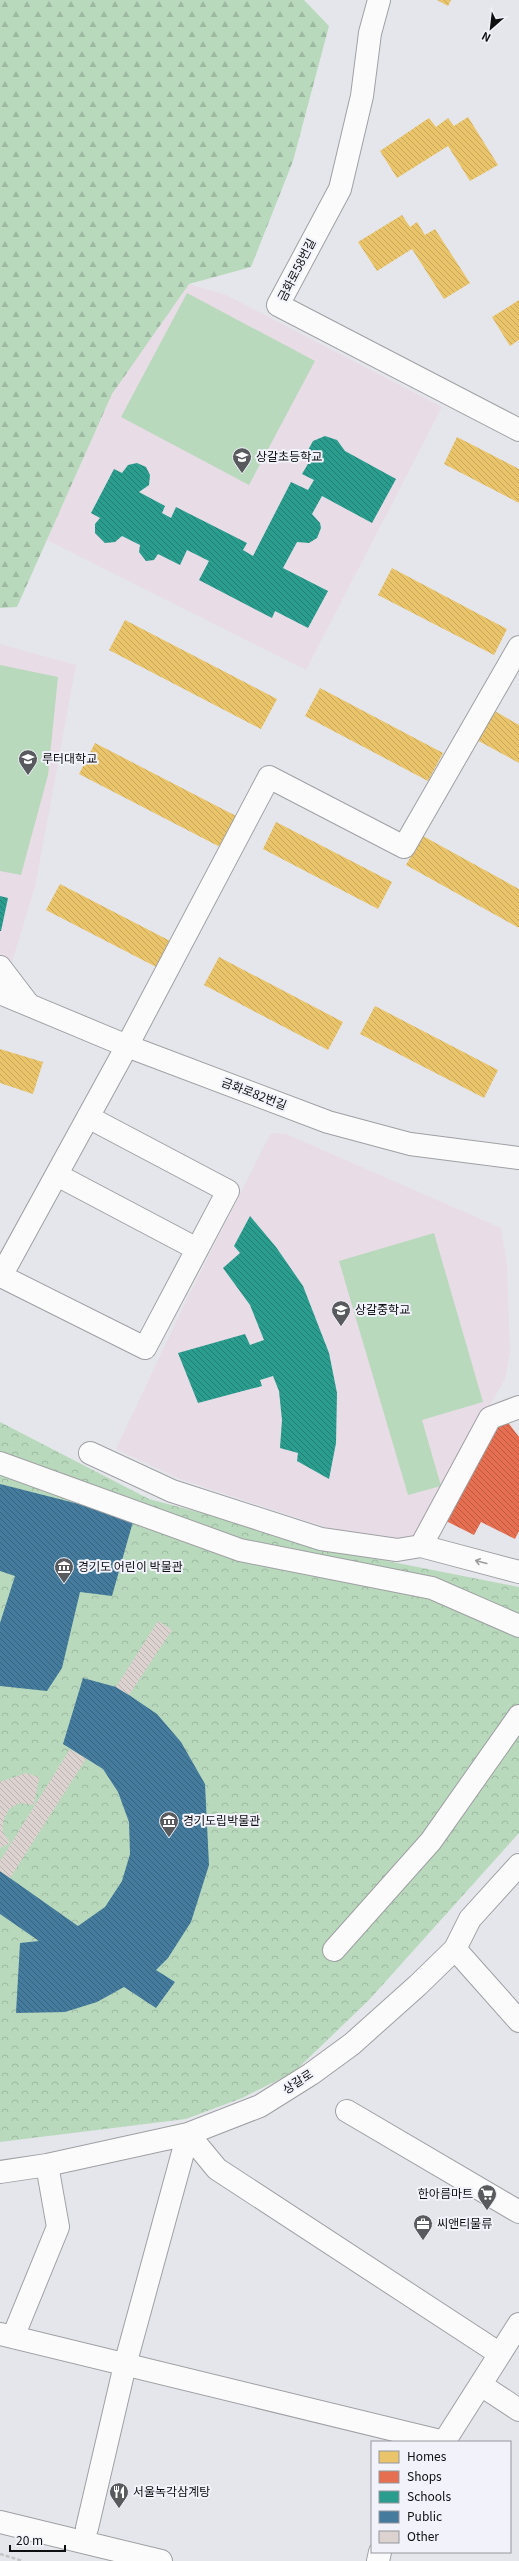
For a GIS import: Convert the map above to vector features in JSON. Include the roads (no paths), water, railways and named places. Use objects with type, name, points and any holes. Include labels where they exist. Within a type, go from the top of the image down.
[{"type":"street","name":"금화로58번길","points":[[379,0],[370,33],[362,96],[340,189],[278,305],[519,430]]},
{"type":"street","points":[[88,1118],[228,1191],[145,1348],[1,1276],[127,1046],[270,777],[404,847],[519,647]]},
{"type":"street","points":[[0,967],[30,1006]]},
{"type":"street","name":"금화로82번길","points":[[0,993],[127,1046],[328,1122],[410,1144],[519,1158]]},
{"type":"street","points":[[57,1175],[197,1249]]},
{"type":"street","points":[[421,1546],[490,1418],[519,1406]]},
{"type":"street","points":[[90,1453],[172,1491],[321,1539],[397,1550],[421,1546],[519,1572]]},
{"type":"street","points":[[0,1463],[240,1550],[432,1588],[519,1626]]},
{"type":"street","points":[[334,1950],[431,1841],[519,1716]]},
{"type":"street","name":"상갈로","points":[[0,2172],[47,2164],[188,2134],[260,2106],[311,2074],[352,2044],[456,1949],[470,1919],[519,1865]]},
{"type":"street","points":[[456,1949],[519,2021]]},
{"type":"street","points":[[347,2111],[519,2212]]},
{"type":"street","points":[[188,2134],[218,2169],[500,2354]]},
{"type":"street","points":[[87,2528],[125,2365],[188,2134]]},
{"type":"street","points":[[47,2164],[58,2227],[6,2335],[440,2441]]},
{"type":"street","points":[[445,2441],[519,2324]]},
{"type":"street","points":[[481,2385],[519,2410]]},
{"type":"street","points":[[0,2522],[161,2561]]},
{"type":"place","name":"상갈초등학교","points":[[242,474]]},
{"type":"place","name":"루터대학교","points":[[28,776]]},
{"type":"place","name":"상갈중학교","points":[[341,1327]]},
{"type":"place","name":"경기도 어린이 박물관","points":[[64,1584]]},
{"type":"place","name":"경기도립박물관","points":[[169,1838]]},
{"type":"place","name":"한아름마트","points":[[487,2211]]},
{"type":"place","name":"씨앤티물류","points":[[423,2241]]},
{"type":"place","name":"서울녹각삼계탕","points":[[119,2509]]}]
